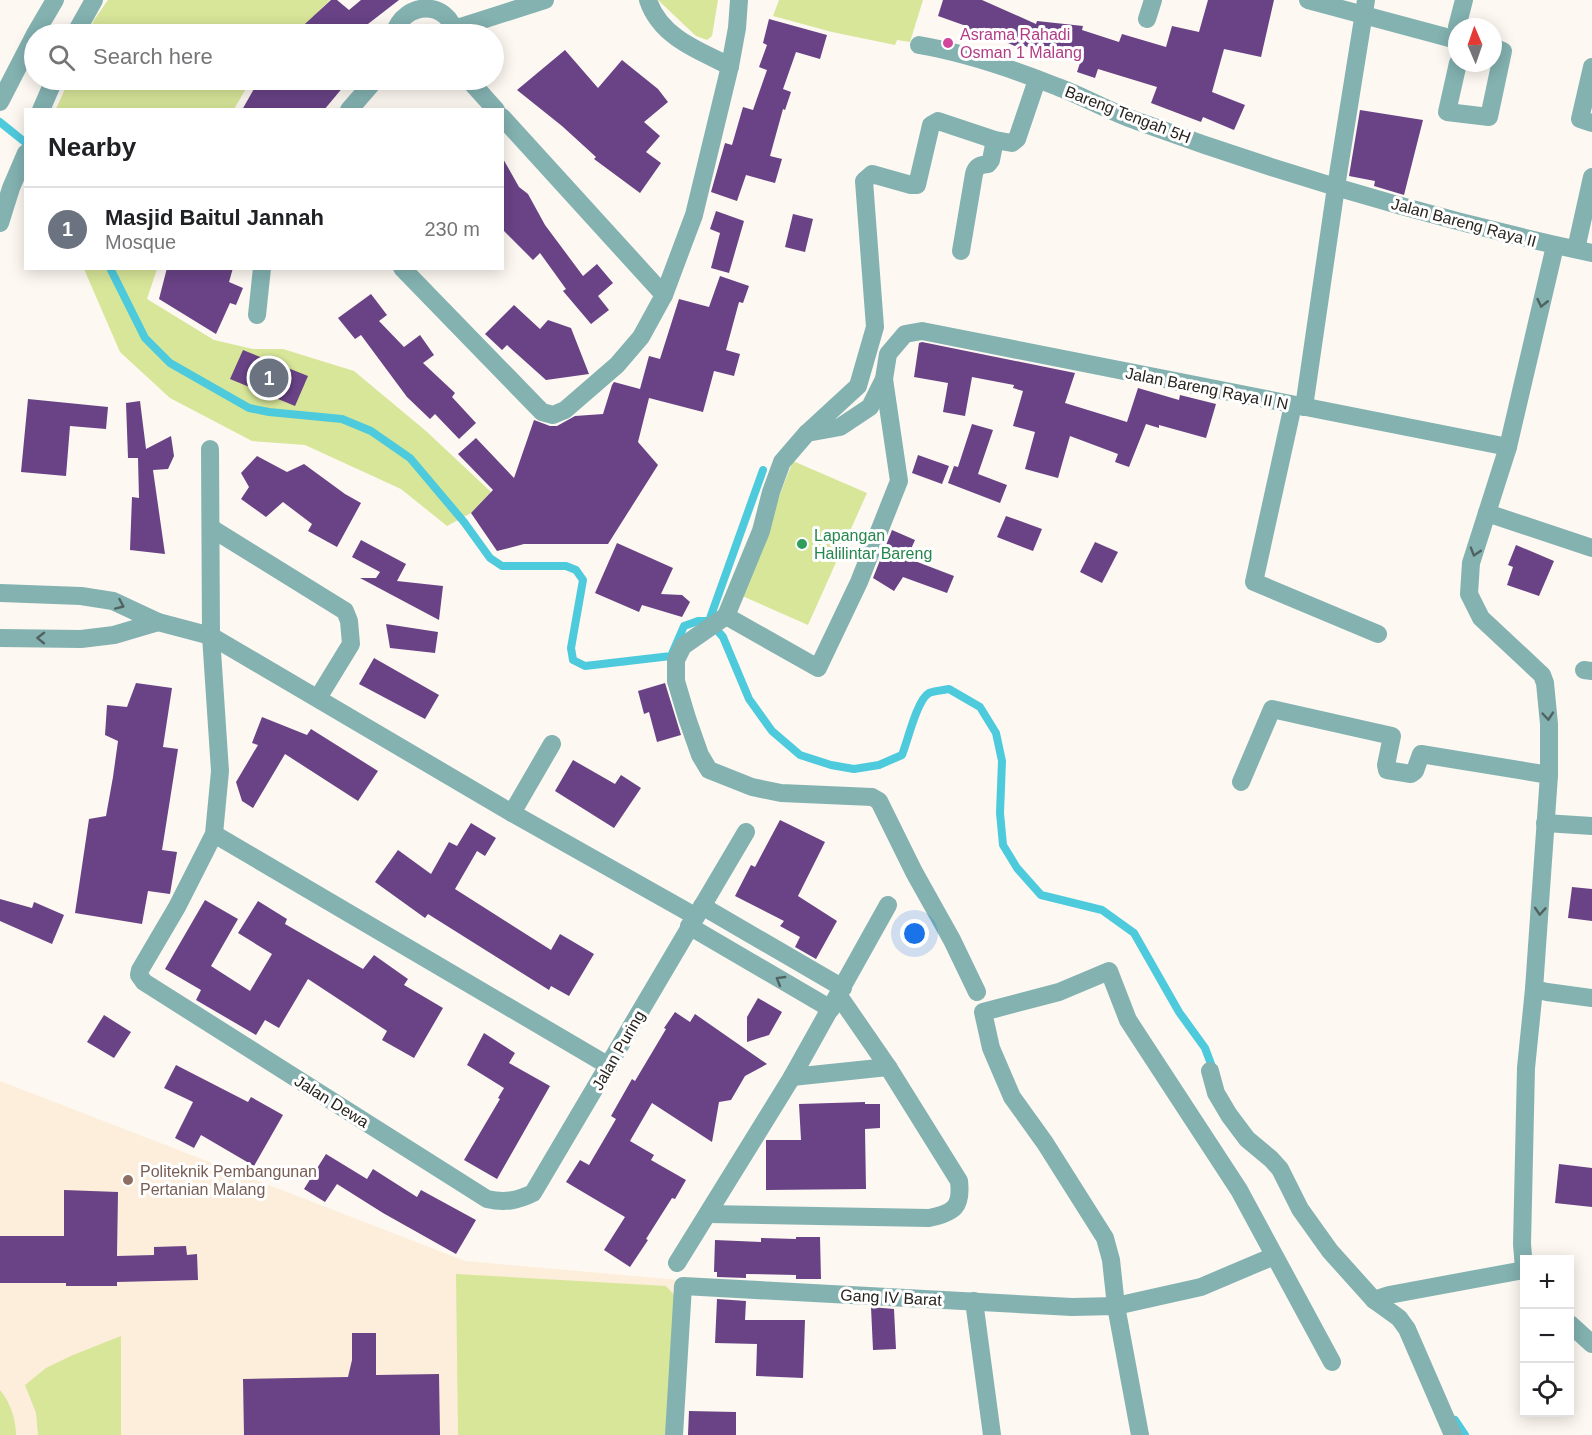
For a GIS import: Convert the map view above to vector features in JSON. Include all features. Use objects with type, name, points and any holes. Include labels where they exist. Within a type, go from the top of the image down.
[{"type":"street","points":[[41,24],[55,0]]},
{"type":"street","points":[[81,24],[94,0]]},
{"type":"street","points":[[477,24],[545,0]]},
{"type":"street","points":[[648,0],[669,33],[730,66]]},
{"type":"street","points":[[404,270],[542,412],[553,415],[565,410],[617,365],[640,337],[664,294],[694,215],[730,66],[737,28],[739,0]]},
{"type":"street","points":[[1147,19],[1153,0]]},
{"type":"street","points":[[1308,0],[1365,7],[1448,31]]},
{"type":"street","points":[[1460,18],[1464,0]]},
{"type":"street","points":[[397,24],[408,6],[431,9],[441,13],[450,24]]},
{"type":"street","points":[[1365,7],[1299,406],[1254,582],[1378,634]]},
{"type":"street","name":"Bareng Tengah 5H","points":[[918,45],[957,52],[1037,80],[1135,121],[1336,187]]},
{"type":"street","points":[[0,102],[24,55]]},
{"type":"street","points":[[1592,67],[1580,119],[1592,123]]},
{"type":"street","points":[[1456,72],[1447,112],[1487,118],[1489,117],[1495,72]]},
{"type":"street","points":[[977,992],[879,801],[872,796],[781,793],[752,787],[710,770],[700,755],[676,681],[676,660],[683,646],[726,616],[761,531],[782,462],[807,434],[858,386],[875,327],[864,181],[872,174],[917,185],[931,125],[934,122],[938,121],[995,140],[1012,143],[1017,139],[1037,80]]},
{"type":"street","points":[[351,108],[366,90]]},
{"type":"street","points":[[478,90],[494,108]]},
{"type":"street","points":[[504,119],[664,294]]},
{"type":"street","points":[[962,251],[975,168],[988,164],[991,160],[995,140]]},
{"type":"street","points":[[0,223],[24,158]]},
{"type":"street","points":[[1584,251],[1592,177]]},
{"type":"street","name":"Jalan Bareng Raya II","points":[[1336,187],[1555,246],[1584,251]]},
{"type":"street","points":[[1523,1255],[1526,1068],[1549,775],[1549,724],[1545,683],[1542,675],[1481,618],[1470,594],[1471,564],[1508,447],[1555,246]]},
{"type":"street","points":[[257,315],[262,270]]},
{"type":"street","name":"Jalan Bareng Raya II N","points":[[884,379],[888,354],[905,334],[922,331],[1508,447]]},
{"type":"street","points":[[807,434],[840,428],[870,408],[884,379]]},
{"type":"street","points":[[726,616],[818,668],[859,582],[899,482],[884,379]]},
{"type":"street","points":[[210,449],[211,636],[220,771],[214,834],[609,1066]]},
{"type":"street","points":[[1487,513],[1592,548]]},
{"type":"street","points":[[211,528],[345,611],[349,621],[351,644],[318,698]]},
{"type":"street","points":[[0,592],[81,596],[113,601],[158,622],[211,636],[512,813],[837,998],[888,1067],[959,1181],[961,1196],[955,1209],[929,1218],[708,1214]]},
{"type":"street","points":[[0,638],[81,639],[114,635],[158,622]]},
{"type":"street","points":[[1241,782],[1272,709],[1392,736],[1387,770],[1412,774],[1421,754],[1549,775]]},
{"type":"street","points":[[512,813],[552,744]]},
{"type":"street","points":[[1545,823],[1592,826]]},
{"type":"street","name":"Jalan Puring","points":[[533,1193],[746,832]]},
{"type":"street","name":"Jalan Dewa","points":[[214,834],[177,907],[140,970],[144,982],[487,1199],[508,1202],[522,1199],[533,1193]]},
{"type":"street","points":[[677,1263],[792,1077],[888,905]]},
{"type":"street","points":[[1140,1435],[1116,1306],[1111,1260],[1105,1238],[1045,1143],[1012,1097],[991,1048],[983,1012],[1059,992],[1109,971],[1128,1020],[1239,1190],[1332,1362]]},
{"type":"street","points":[[1534,989],[1592,998]]},
{"type":"street","points":[[792,1077],[888,1067]]},
{"type":"street","points":[[1210,1071],[1216,1093],[1229,1115],[1247,1139],[1280,1169],[1300,1209],[1330,1251],[1381,1298],[1407,1329],[1453,1435]]},
{"type":"street","name":"Gang IV Barat","points":[[674,1435],[683,1286],[1072,1307],[1116,1306],[1201,1287],[1274,1256]]},
{"type":"street","points":[[1381,1298],[1520,1270]]},
{"type":"street","points":[[974,1301],[992,1435]]},
{"type":"street","points":[[1574,1328],[1592,1344]]},
{"type":"shaded area","name":"Politeknik Pembangunan Pertanian Malang","points":[[0,1081],[465,1261],[679,1280],[670,1435],[0,1435]]},
{"type":"green space","points":[[108,0],[330,0],[307,24],[92,24]]},
{"type":"green space","points":[[658,0],[718,0],[712,36],[707,40],[696,36]]},
{"type":"green space","points":[[779,0],[923,0],[910,42],[897,40],[895,45],[832,32],[773,16]]},
{"type":"green space","points":[[65,90],[245,90],[235,108],[56,108]]},
{"type":"green space","points":[[84,270],[157,270],[147,299],[214,340],[253,349],[283,349],[354,371],[426,431],[491,492],[471,513],[447,526],[401,489],[305,445],[252,441],[170,398],[120,352]]},
{"type":"green space","name":"Lapangan Halilintar Bareng","points":[[793,461],[867,493],[808,625],[740,595]]},
{"type":"green space","points":[[456,1274],[666,1286],[677,1298],[670,1435],[458,1435]]},
{"type":"green space","points":[[121,1336],[121,1435],[38,1435],[36,1413],[25,1385],[46,1368]]},
{"type":"green space","points":[[0,1390],[12,1411],[16,1435],[0,1435]]},
{"type":"building","points":[[331,0],[337,0],[349,10],[361,0],[399,0],[368,24],[305,24]]},
{"type":"building","points":[[943,0],[982,0],[1036,24],[1037,21],[1083,26],[1082,30],[1119,42],[1122,34],[1166,47],[1172,26],[1199,32],[1208,0],[1274,0],[1261,57],[1224,49],[1212,92],[1245,105],[1234,130],[1203,117],[1201,122],[1151,103],[1157,87],[1098,69],[1095,78],[1077,72],[1084,51],[1041,46],[1038,52],[1021,44],[1019,48],[938,16]]},
{"type":"building","points":[[769,19],[827,35],[820,59],[796,52],[783,89],[791,92],[785,110],[783,109],[770,156],[782,159],[775,183],[746,175],[737,201],[711,192],[725,143],[732,145],[743,107],[753,110],[767,70],[759,67],[767,45],[763,43]]},
{"type":"building","points":[[565,50],[598,88],[622,60],[658,89],[668,102],[644,122],[660,136],[646,152],[661,163],[640,193],[594,159],[596,157],[562,126],[517,90]]},
{"type":"building","points":[[253,90],[341,90],[326,108],[243,108]]},
{"type":"building","points":[[1360,110],[1423,120],[1404,195],[1374,186],[1375,181],[1349,176]]},
{"type":"building","points":[[504,161],[519,187],[528,194],[545,225],[583,276],[597,264],[613,283],[598,296],[609,310],[591,324],[563,291],[566,289],[540,253],[533,260],[504,231]]},
{"type":"building","points":[[716,211],[744,221],[729,273],[711,268],[720,233],[710,229]]},
{"type":"building","points":[[793,214],[813,219],[805,252],[785,247]]},
{"type":"building","points":[[166,270],[232,270],[229,282],[243,288],[236,305],[230,303],[216,334],[159,299]]},
{"type":"building","points":[[720,276],[749,286],[743,303],[739,302],[726,350],[740,354],[734,376],[714,371],[703,412],[649,398],[638,442],[658,465],[608,544],[524,544],[497,551],[471,513],[493,490],[458,454],[476,438],[514,478],[534,420],[557,426],[575,416],[603,414],[614,382],[640,389],[649,356],[660,359],[679,299],[709,307]]},
{"type":"building","points":[[371,294],[387,315],[379,321],[404,347],[420,335],[434,355],[423,363],[455,393],[452,397],[476,423],[459,439],[435,414],[430,419],[407,397],[361,335],[355,339],[338,318]]},
{"type":"building","points":[[514,305],[540,329],[548,320],[571,328],[589,374],[546,380],[507,345],[502,350],[485,334]]},
{"type":"building","points":[[919,343],[1075,373],[1065,403],[1127,422],[1138,388],[1179,400],[1180,395],[1216,404],[1206,438],[1159,425],[1159,428],[1146,424],[1129,467],[1115,462],[1118,454],[1070,436],[1058,478],[1025,469],[1035,432],[1013,426],[1023,391],[1013,388],[1014,385],[972,377],[965,416],[943,412],[948,383],[914,377]]},
{"type":"building","points":[[243,350],[308,376],[295,406],[230,379]]},
{"type":"building","points":[[28,399],[108,407],[106,429],[70,426],[66,476],[21,472]]},
{"type":"building","points":[[140,401],[146,449],[171,436],[174,456],[168,469],[153,470],[165,554],[130,550],[132,497],[139,498],[138,458],[128,458],[126,403]]},
{"type":"building","points":[[972,424],[993,430],[978,474],[1007,485],[1000,503],[948,483],[954,466],[958,467]]},
{"type":"building","points":[[918,455],[949,466],[942,484],[912,473]]},
{"type":"building","points":[[257,456],[287,472],[304,464],[361,503],[337,547],[308,531],[312,524],[283,502],[266,517],[241,499],[249,487],[241,473]]},
{"type":"building","points":[[1006,516],[1042,529],[1033,551],[997,537]]},
{"type":"building","points":[[892,530],[915,540],[907,558],[954,576],[947,593],[903,577],[894,591],[873,578]]},
{"type":"building","points":[[361,540],[406,564],[397,581],[443,586],[439,620],[360,578],[376,578],[380,572],[352,557]]},
{"type":"building","points":[[1095,542],[1118,552],[1102,583],[1080,572]]},
{"type":"building","points":[[617,543],[673,568],[661,594],[682,595],[690,602],[682,617],[642,605],[639,612],[595,593]]},
{"type":"building","points":[[1516,545],[1554,561],[1539,596],[1507,585],[1513,567],[1508,565]]},
{"type":"building","points":[[386,624],[438,632],[435,653],[390,648]]},
{"type":"building","points":[[374,658],[439,695],[425,719],[359,684]]},
{"type":"building","points":[[136,683],[172,688],[163,747],[178,749],[162,850],[177,852],[170,894],[148,891],[142,924],[75,913],[89,819],[106,816],[113,777],[118,741],[105,735],[107,705],[127,707]]},
{"type":"building","points":[[665,683],[681,735],[657,742],[649,712],[644,714],[638,691]]},
{"type":"building","points":[[262,717],[307,735],[311,729],[378,771],[358,801],[285,754],[253,808],[242,801],[236,782],[258,745],[252,743]]},
{"type":"building","points":[[573,760],[615,784],[621,775],[641,788],[614,828],[555,791]]},
{"type":"building","points":[[780,820],[825,842],[798,896],[837,921],[816,959],[795,947],[800,937],[780,926],[784,921],[735,896],[751,865],[755,867]]},
{"type":"building","points":[[471,823],[496,838],[485,856],[477,851],[455,889],[551,950],[560,934],[594,954],[569,996],[551,986],[549,990],[428,914],[425,918],[375,882],[398,850],[431,874],[449,842],[457,846]]},
{"type":"building","points":[[1572,887],[1592,889],[1592,921],[1568,918]]},
{"type":"building","points":[[0,899],[32,908],[34,902],[64,915],[52,944],[0,921]]},
{"type":"building","points":[[205,900],[238,919],[211,966],[250,991],[272,954],[238,933],[258,901],[287,919],[285,924],[363,969],[374,955],[408,979],[404,985],[443,1008],[414,1058],[382,1040],[387,1031],[308,979],[279,1028],[265,1020],[256,1035],[196,1000],[201,990],[165,969]]},
{"type":"building","points":[[758,998],[782,1012],[769,1035],[747,1042],[747,1017]]},
{"type":"building","points":[[675,1012],[690,1022],[695,1014],[767,1064],[745,1076],[731,1100],[719,1102],[712,1142],[652,1103],[630,1141],[654,1155],[651,1160],[686,1180],[675,1199],[672,1198],[630,1267],[604,1250],[625,1217],[566,1182],[580,1160],[589,1165],[616,1119],[611,1116],[632,1079],[635,1081]]},
{"type":"building","points":[[104,1015],[131,1032],[114,1058],[87,1042]]},
{"type":"building","points":[[484,1033],[515,1053],[509,1063],[550,1086],[497,1179],[464,1160],[500,1099],[498,1098],[504,1088],[467,1065]]},
{"type":"building","points":[[176,1065],[248,1102],[251,1097],[283,1115],[254,1166],[201,1135],[194,1148],[175,1138],[193,1102],[164,1088]]},
{"type":"building","points":[[865,1102],[865,1104],[880,1104],[880,1128],[865,1129],[866,1189],[766,1190],[766,1140],[801,1140],[799,1104]]},
{"type":"building","points":[[326,1154],[367,1179],[373,1169],[417,1197],[421,1190],[476,1220],[456,1254],[337,1184],[325,1202],[304,1189]]},
{"type":"building","points":[[1559,1164],[1592,1168],[1592,1207],[1555,1203]]},
{"type":"building","points":[[64,1190],[118,1192],[117,1256],[154,1255],[154,1247],[186,1246],[187,1255],[197,1254],[198,1280],[117,1282],[117,1286],[0,1283],[0,1236],[64,1236]]},
{"type":"building","points":[[796,1237],[820,1237],[821,1279],[796,1279],[796,1275],[746,1274],[746,1278],[717,1277],[717,1272],[714,1272],[715,1240],[761,1242],[761,1238],[796,1239]]},
{"type":"building","points":[[717,1299],[746,1301],[745,1320],[805,1320],[803,1378],[756,1376],[757,1344],[715,1343]]},
{"type":"building","points":[[871,1307],[894,1309],[896,1349],[873,1350]]},
{"type":"building","points":[[352,1333],[376,1333],[376,1375],[439,1374],[440,1435],[244,1435],[243,1379],[348,1377],[352,1360]]},
{"type":"building","points":[[689,1411],[736,1412],[736,1435],[688,1435]]},
{"type":"waterway","points":[[0,122],[24,141]]},
{"type":"waterway","points":[[111,270],[145,338],[170,363],[249,408],[342,419],[371,431],[410,458],[464,522],[490,558],[502,566],[566,566],[576,570],[583,580],[571,648],[573,660],[585,666],[671,656],[684,626],[698,621],[709,621],[723,637],[749,699],[772,731],[800,755],[831,765],[854,769],[879,765],[902,755],[917,712],[929,693],[949,689],[980,707],[996,733],[1002,761],[1000,813],[1003,845],[1017,868],[1041,895],[1102,910],[1134,933],[1179,1012],[1205,1048],[1214,1072]]},
{"type":"waterway","points":[[709,621],[763,470]]},
{"type":"waterway","points":[[1455,1420],[1465,1435]]},
{"type":"place","name":"Asrama Rahadi Osman 1 Malang","points":[[948,43]]},
{"type":"place","name":"Masjid Baitul Jannah","points":[[269,378]]},
{"type":"place","name":"Lapangan Halilintar Bareng","points":[[802,544]]},
{"type":"place","name":"Politeknik Pembangunan Pertanian Malang","points":[[128,1180]]}]
